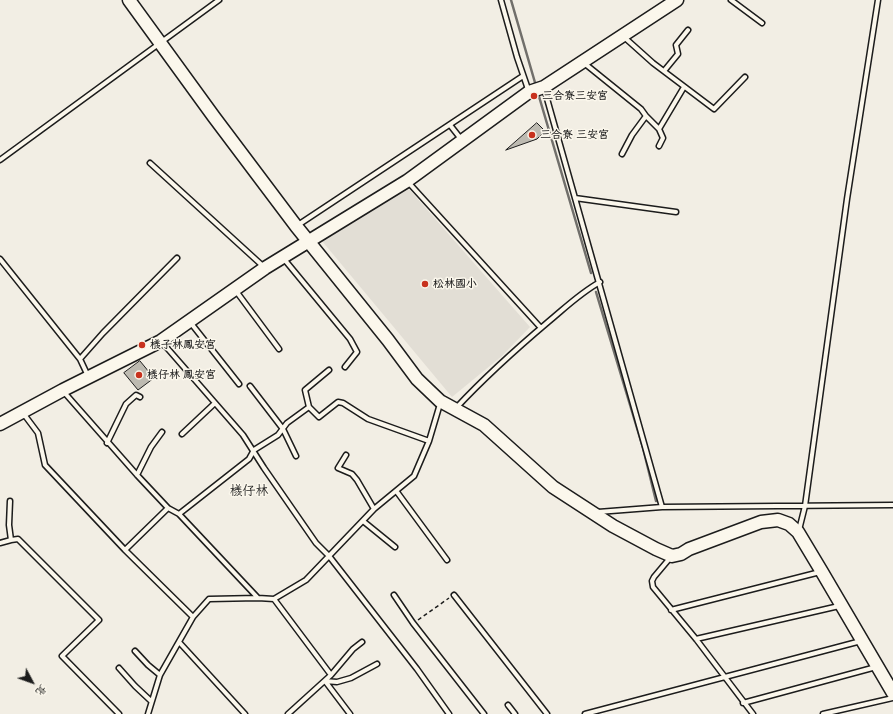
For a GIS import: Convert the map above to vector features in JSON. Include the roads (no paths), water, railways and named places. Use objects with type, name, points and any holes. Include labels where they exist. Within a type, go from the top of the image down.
[{"type":"street","points":[[129,0],[214,117],[308,242],[388,340],[417,379],[440,401],[484,425],[547,482],[613,526],[672,556],[681,554],[689,549],[761,522],[778,520],[789,524],[798,532],[893,693]]},
{"type":"street","points":[[0,424],[62,390],[89,378],[161,341],[265,268],[407,181],[529,92],[544,87],[677,0]]},
{"type":"lane","points":[[0,160],[219,0]]},
{"type":"lane","points":[[501,0],[529,92]]},
{"type":"lane","points":[[731,0],[762,23]]},
{"type":"lane","points":[[798,532],[805,506],[847,199],[878,0]]},
{"type":"lane","points":[[664,72],[678,54],[676,45],[688,30]]},
{"type":"lane","points":[[622,35],[653,64],[714,109],[745,77]]},
{"type":"lane","points":[[582,61],[641,109],[659,129],[663,138],[659,146]]},
{"type":"lane","points":[[296,226],[523,76]]},
{"type":"lane","points":[[544,87],[662,507]]},
{"type":"lane","points":[[659,129],[684,87]]},
{"type":"lane","points":[[622,154],[632,135],[646,116]]},
{"type":"lane","points":[[450,125],[463,141]]},
{"type":"lane","points":[[150,163],[265,268]]},
{"type":"lane","points":[[407,181],[541,328]]},
{"type":"lane","points":[[575,198],[676,212]]},
{"type":"lane","points":[[283,257],[350,339],[357,352],[345,367]]},
{"type":"lane","points":[[80,359],[177,258]]},
{"type":"lane","points":[[0,259],[80,359],[89,378]]},
{"type":"lane","points":[[455,410],[479,383],[541,328],[586,290],[600,282]]},
{"type":"lane","points":[[234,289],[280,349]]},
{"type":"lane","points":[[189,322],[239,384]]},
{"type":"lane","points":[[161,341],[243,435],[316,543],[329,556],[417,669],[449,714]]},
{"type":"lane","points":[[329,370],[305,390],[309,407],[319,417],[338,402],[343,403],[368,419],[429,441]]},
{"type":"lane","points":[[250,386],[282,429],[296,456]]},
{"type":"lane","points":[[62,390],[107,443],[123,458],[168,508],[179,514],[258,598]]},
{"type":"lane","points":[[107,443],[126,404],[136,395],[140,396]]},
{"type":"lane","points":[[148,714],[160,675],[193,616],[209,599],[274,599],[306,580],[374,509],[397,492],[414,476],[429,441],[440,401]]},
{"type":"lane","points":[[182,434],[215,403]]},
{"type":"lane","points":[[179,514],[249,459],[254,450],[278,435],[287,423],[309,407]]},
{"type":"lane","points":[[22,412],[38,434],[45,465],[125,550],[193,616]]},
{"type":"lane","points":[[137,475],[151,447],[162,432]]},
{"type":"lane","points":[[346,455],[338,468],[352,474],[358,480],[374,509]]},
{"type":"lane","points":[[397,492],[448,560]]},
{"type":"lane","points":[[10,501],[9,525],[11,540]]},
{"type":"lane","points":[[593,512],[662,507],[893,505]]},
{"type":"lane","points":[[125,550],[168,508]]},
{"type":"lane","points":[[363,521],[395,548]]},
{"type":"lane","points":[[0,543],[18,539],[99,620],[62,656],[119,714]]},
{"type":"lane","points":[[672,556],[652,581],[653,587],[696,639],[724,678],[753,714]]},
{"type":"lane","points":[[671,610],[822,572]]},
{"type":"lane","points":[[454,595],[547,714]]},
{"type":"lane","points":[[394,596],[413,623],[484,714]]},
{"type":"lane","points":[[274,599],[331,676]]},
{"type":"lane","points":[[696,639],[842,606]]},
{"type":"lane","points":[[585,714],[862,641]]},
{"type":"lane","points":[[179,642],[245,714]]},
{"type":"lane","points":[[288,714],[331,676],[353,649],[362,642]]},
{"type":"lane","points":[[135,650],[148,665],[160,675]]},
{"type":"lane","points":[[325,681],[337,682],[351,678],[377,664]]},
{"type":"lane","points":[[743,703],[879,667]]},
{"type":"lane","points":[[119,668],[151,701]]},
{"type":"lane","points":[[325,681],[350,714]]},
{"type":"lane","points":[[823,714],[893,698]]},
{"type":"lane","points":[[508,705],[515,714]]},
{"type":"waterway","points":[[511,0],[536,86]]},
{"type":"waterway","points":[[538,93],[591,273]]},
{"type":"waterway","points":[[596,292],[643,448],[656,501]]},
{"type":"place","name":"三合寮三安宮","points":[[534,96]]},
{"type":"place","name":"三合寮 三安宮","points":[[532,135]]},
{"type":"place","name":"松林國小","points":[[425,284]]},
{"type":"place","name":"檨子林鳳安宮","points":[[142,345]]},
{"type":"place","name":"檨仔林 鳳安宮","points":[[139,375]]},
{"type":"district","name":"檨仔林","points":[[249,492]]}]
